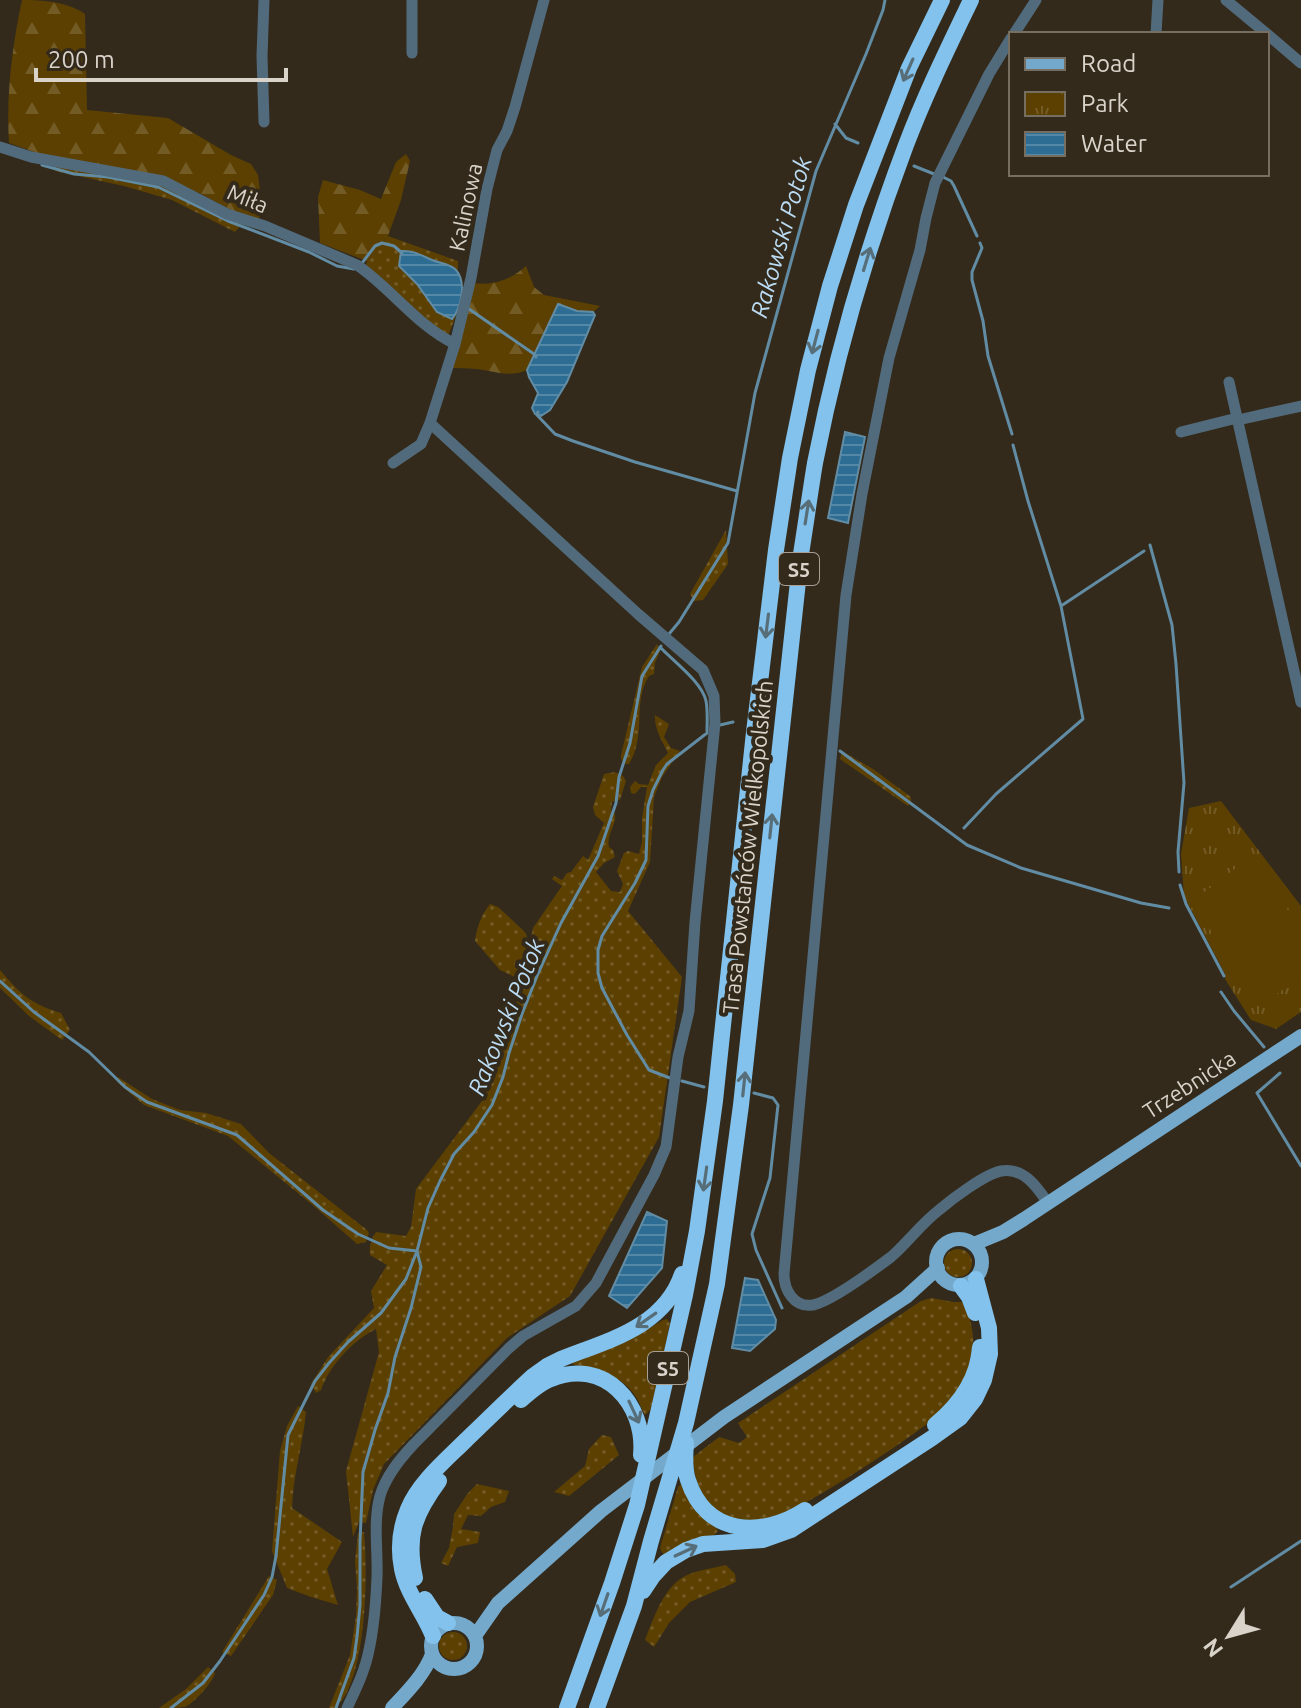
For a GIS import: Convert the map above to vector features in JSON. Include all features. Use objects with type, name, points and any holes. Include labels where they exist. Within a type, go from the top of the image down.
[{"type":"highway","name":"Trasa Powstańców Wielkopolskich","points":[[567,1708],[637,1505],[697,1231],[715,1101],[774,565],[790,458],[808,370],[830,286],[861,191],[909,68],[942,0]]},
{"type":"highway","name":"Trasa Powstańców Wielkopolskich","points":[[597,1708],[634,1606],[686,1423],[717,1284],[741,1105],[801,554],[815,463],[834,377],[882,211],[932,80],[971,0]]},
{"type":"highway","points":[[433,1636],[407,1587],[400,1557],[403,1522],[416,1494],[446,1459],[533,1376],[561,1359],[648,1322],[672,1296],[697,1231]]},
{"type":"highway","points":[[686,1423],[685,1464],[688,1480],[702,1505],[711,1514],[735,1527],[754,1529],[797,1516],[938,1423],[971,1384],[979,1361],[980,1338],[969,1297],[955,1278]]},
{"type":"highway","points":[[634,1606],[666,1562],[686,1550],[703,1544],[763,1540],[791,1530],[960,1418],[975,1399],[988,1367],[989,1328],[955,1278]]},
{"type":"highway","points":[[454,1624],[441,1621],[433,1613],[415,1578],[410,1542],[418,1513],[439,1482],[537,1387],[552,1378],[585,1374],[602,1379],[628,1400],[641,1430],[637,1505]]},
{"type":"main road","name":"Trzebnicka","points":[[1003,1232],[1301,1036]]},
{"type":"main road","points":[[955,1278],[937,1255],[945,1243],[959,1239],[974,1244],[1003,1232]]},
{"type":"main road","points":[[982,1258],[1003,1232]]},
{"type":"main road","points":[[475,1636],[498,1603],[601,1511],[724,1417],[906,1297],[982,1266],[982,1258],[974,1244]]},
{"type":"main road","points":[[448,1668],[432,1654],[433,1636],[442,1626],[454,1624],[498,1603]]},
{"type":"main road","points":[[411,1687],[448,1668],[463,1667],[469,1663],[476,1651],[475,1636],[454,1624]]},
{"type":"main road","points":[[392,1708],[411,1687],[432,1654]]},
{"type":"street","points":[[264,0],[264,122]]},
{"type":"street","points":[[412,0],[412,53]]},
{"type":"street","name":"Kalinowa","points":[[393,463],[421,444],[430,423],[455,344],[497,150],[515,107],[544,0]]},
{"type":"street","points":[[1015,32],[1036,0]]},
{"type":"street","points":[[1156,32],[1158,0]]},
{"type":"street","points":[[1226,0],[1265,32]]},
{"type":"street","points":[[1269,36],[1301,63]]},
{"type":"street","points":[[1009,41],[989,74],[935,183],[920,250],[889,358],[862,494],[846,595],[784,1274],[786,1289],[793,1299],[803,1305],[814,1305],[830,1298],[889,1258],[941,1208],[996,1172],[1008,1170],[1022,1174],[1048,1203]]},
{"type":"street","name":"Miła","points":[[0,147],[31,157],[163,181],[227,214],[265,226],[357,265],[415,318],[455,344]]},
{"type":"street","points":[[1229,382],[1301,702]]},
{"type":"street","points":[[1181,432],[1301,406]]},
{"type":"street","points":[[347,1708],[370,1649],[377,1578],[377,1516],[380,1497],[388,1478],[398,1461],[509,1348],[523,1336],[565,1314],[585,1297],[596,1283],[662,1159],[678,1057],[689,1011],[715,723],[714,696],[703,670],[430,423]]},
{"type":"green space","points":[[22,0],[63,4],[85,14],[87,110],[168,118],[251,164],[258,175],[262,207],[259,219],[237,213],[199,193],[147,175],[37,153],[9,143],[11,71]]},
{"type":"green space","points":[[406,154],[410,161],[388,236],[367,261],[320,243],[318,197],[323,180],[381,199],[396,162]]},
{"type":"green space","points":[[56,165],[165,186],[243,223],[235,232],[172,200],[55,171]]},
{"type":"green space","points":[[388,236],[458,261],[458,271],[411,251],[417,284],[422,291],[457,313],[448,336],[436,331],[366,265]]},
{"type":"green space","points":[[526,266],[534,287],[544,295],[600,306],[593,312],[577,311],[558,304],[527,370],[508,374],[450,368],[474,283],[502,280]]},
{"type":"green space","points":[[726,530],[728,564],[703,600],[694,601],[690,594]]},
{"type":"green space","points":[[657,644],[660,651],[654,674],[649,676],[641,697],[637,742],[629,764],[625,764],[621,755],[642,667]]},
{"type":"green space","points":[[655,715],[669,724],[664,737],[671,748],[680,751],[662,777],[654,797],[650,862],[628,911],[682,977],[659,1137],[570,1296],[507,1338],[384,1464],[373,1490],[366,1523],[359,1522],[353,1537],[346,1471],[379,1352],[376,1329],[343,1355],[321,1390],[316,1393],[311,1384],[328,1357],[374,1308],[371,1291],[387,1265],[370,1255],[374,1235],[376,1232],[406,1236],[411,1227],[416,1189],[482,1101],[523,977],[517,978],[500,970],[475,941],[480,921],[490,904],[498,907],[525,932],[530,943],[533,928],[562,886],[552,879],[554,876],[562,880],[583,856],[588,860],[604,823],[595,815],[593,807],[604,774],[615,772],[626,781],[620,800],[612,802],[611,811],[615,818],[608,842],[615,857],[596,872],[611,891],[620,892],[623,884],[617,871],[624,853],[639,854],[642,842],[647,787],[641,787],[635,794],[631,793],[630,787],[635,781],[648,785],[656,765],[668,753],[657,730]]},
{"type":"green space","points":[[842,751],[911,797],[908,806],[840,759]]},
{"type":"green space","points":[[1221,801],[1301,906],[1301,1012],[1276,1029],[1251,1020],[1225,979],[1184,896],[1181,854],[1189,808]]},
{"type":"green space","points":[[1249,858],[1301,928],[1301,976],[1265,1003],[1190,903]]},
{"type":"green space","points":[[0,970],[27,997],[61,1013],[70,1030],[62,1040],[29,1016],[0,988]]},
{"type":"green space","points":[[118,1077],[152,1099],[180,1110],[206,1113],[241,1124],[269,1153],[367,1230],[366,1242],[357,1244],[228,1136],[144,1105],[117,1082]]},
{"type":"green space","points":[[958,1249],[968,1253],[972,1263],[968,1273],[958,1277],[948,1273],[944,1263],[948,1253]]},
{"type":"green space","points":[[931,1298],[966,1304],[973,1342],[972,1361],[965,1381],[938,1415],[850,1476],[776,1518],[763,1522],[732,1518],[706,1500],[697,1481],[693,1457],[719,1437],[739,1443],[747,1437],[738,1423],[921,1301]]},
{"type":"green space","points":[[667,1319],[670,1323],[651,1409],[645,1415],[636,1397],[624,1384],[609,1374],[574,1365],[570,1361],[633,1338]]},
{"type":"green space","points":[[298,1406],[306,1412],[292,1508],[342,1542],[327,1569],[338,1605],[287,1588],[272,1551],[280,1451],[287,1426]]},
{"type":"green space","points":[[602,1435],[611,1437],[619,1455],[569,1496],[554,1492],[585,1466],[589,1449]]},
{"type":"green space","points":[[477,1484],[509,1491],[505,1502],[491,1507],[481,1516],[468,1515],[461,1529],[480,1532],[478,1543],[457,1547],[448,1566],[441,1563],[449,1548],[454,1514]]},
{"type":"green space","points":[[681,1484],[718,1531],[665,1556],[660,1548]]},
{"type":"green space","points":[[364,1532],[365,1592],[358,1659],[345,1696],[334,1708],[329,1708],[350,1655],[356,1616],[358,1533]]},
{"type":"green space","points":[[726,1565],[735,1574],[736,1582],[690,1602],[669,1623],[654,1647],[645,1640],[661,1603],[679,1580],[692,1573]]},
{"type":"green space","points":[[269,1576],[277,1580],[273,1595],[231,1656],[222,1652]]},
{"type":"green space","points":[[453,1632],[463,1636],[467,1646],[463,1656],[453,1660],[443,1656],[439,1646],[443,1636]]},
{"type":"green space","points":[[208,1667],[215,1673],[214,1677],[193,1701],[185,1707],[159,1708],[186,1689]]},
{"type":"water","points":[[401,251],[416,253],[456,270],[462,295],[452,319],[437,312],[417,284],[399,266]]},
{"type":"water","points":[[558,304],[595,315],[567,382],[550,410],[541,416],[535,414],[532,408],[538,393],[527,370]]},
{"type":"water","points":[[845,432],[865,437],[848,523],[828,518]]},
{"type":"water","points":[[647,1212],[667,1221],[662,1268],[627,1308],[609,1296]]},
{"type":"water","points":[[745,1278],[758,1280],[776,1320],[775,1329],[750,1351],[732,1348]]},
{"type":"waterway","name":"Rakowski Potok","points":[[669,634],[728,543],[755,393],[816,171],[866,54],[885,0]]},
{"type":"waterway","points":[[835,124],[846,138],[858,143]]},
{"type":"waterway","name":"Rakowski Potok","points":[[42,165],[74,174],[158,187],[228,221],[337,266],[354,269]]},
{"type":"waterway","points":[[914,166],[934,174]]},
{"type":"waterway","points":[[943,177],[954,186],[977,236]]},
{"type":"waterway","name":"Rakowski Potok","points":[[362,263],[375,246],[382,243],[394,246],[402,253]]},
{"type":"waterway","points":[[980,243],[982,248],[972,280],[988,356],[1012,434]]},
{"type":"waterway","name":"Rakowski Potok","points":[[469,309],[536,357]]},
{"type":"waterway","name":"Rakowski Potok","points":[[538,412],[537,415],[555,434],[635,462],[737,491]]},
{"type":"waterway","points":[[964,828],[996,794],[1083,719],[1061,606],[1013,445]]},
{"type":"waterway","points":[[1150,545],[1172,625],[1176,664],[1184,783],[1179,872]]},
{"type":"waterway","points":[[1061,606],[1144,551]]},
{"type":"waterway","name":"Rakowski Potok","points":[[171,1708],[203,1683],[264,1595],[276,1556],[288,1435],[315,1381],[348,1342],[381,1313],[406,1279],[428,1208],[440,1181],[454,1154],[492,1105],[537,976],[561,923],[598,856],[616,803],[642,676],[661,646]]},
{"type":"waterway","points":[[660,647],[693,679],[703,694],[707,709],[707,733],[667,764],[653,790],[648,806],[646,860],[602,936],[598,950],[598,973],[602,988],[649,1070],[670,1078]]},
{"type":"waterway","points":[[720,725],[733,722]]},
{"type":"waterway","points":[[840,751],[967,845],[1021,868],[1141,903],[1169,908]]},
{"type":"waterway","points":[[1180,885],[1186,904],[1224,976]]},
{"type":"waterway","points":[[0,981],[34,1012],[89,1052],[125,1087],[147,1102],[237,1135],[323,1210],[358,1234],[389,1248],[417,1251],[421,1267],[411,1308],[363,1472],[357,1637],[354,1658],[336,1708]]},
{"type":"waterway","points":[[1221,992],[1264,1047]]},
{"type":"waterway","points":[[1280,1073],[1257,1093],[1301,1166]]},
{"type":"waterway","points":[[682,1081],[704,1087]]},
{"type":"waterway","points":[[754,1093],[773,1098],[778,1105],[770,1178],[752,1234],[782,1308]]},
{"type":"waterway","points":[[1231,1587],[1301,1541]]}]
